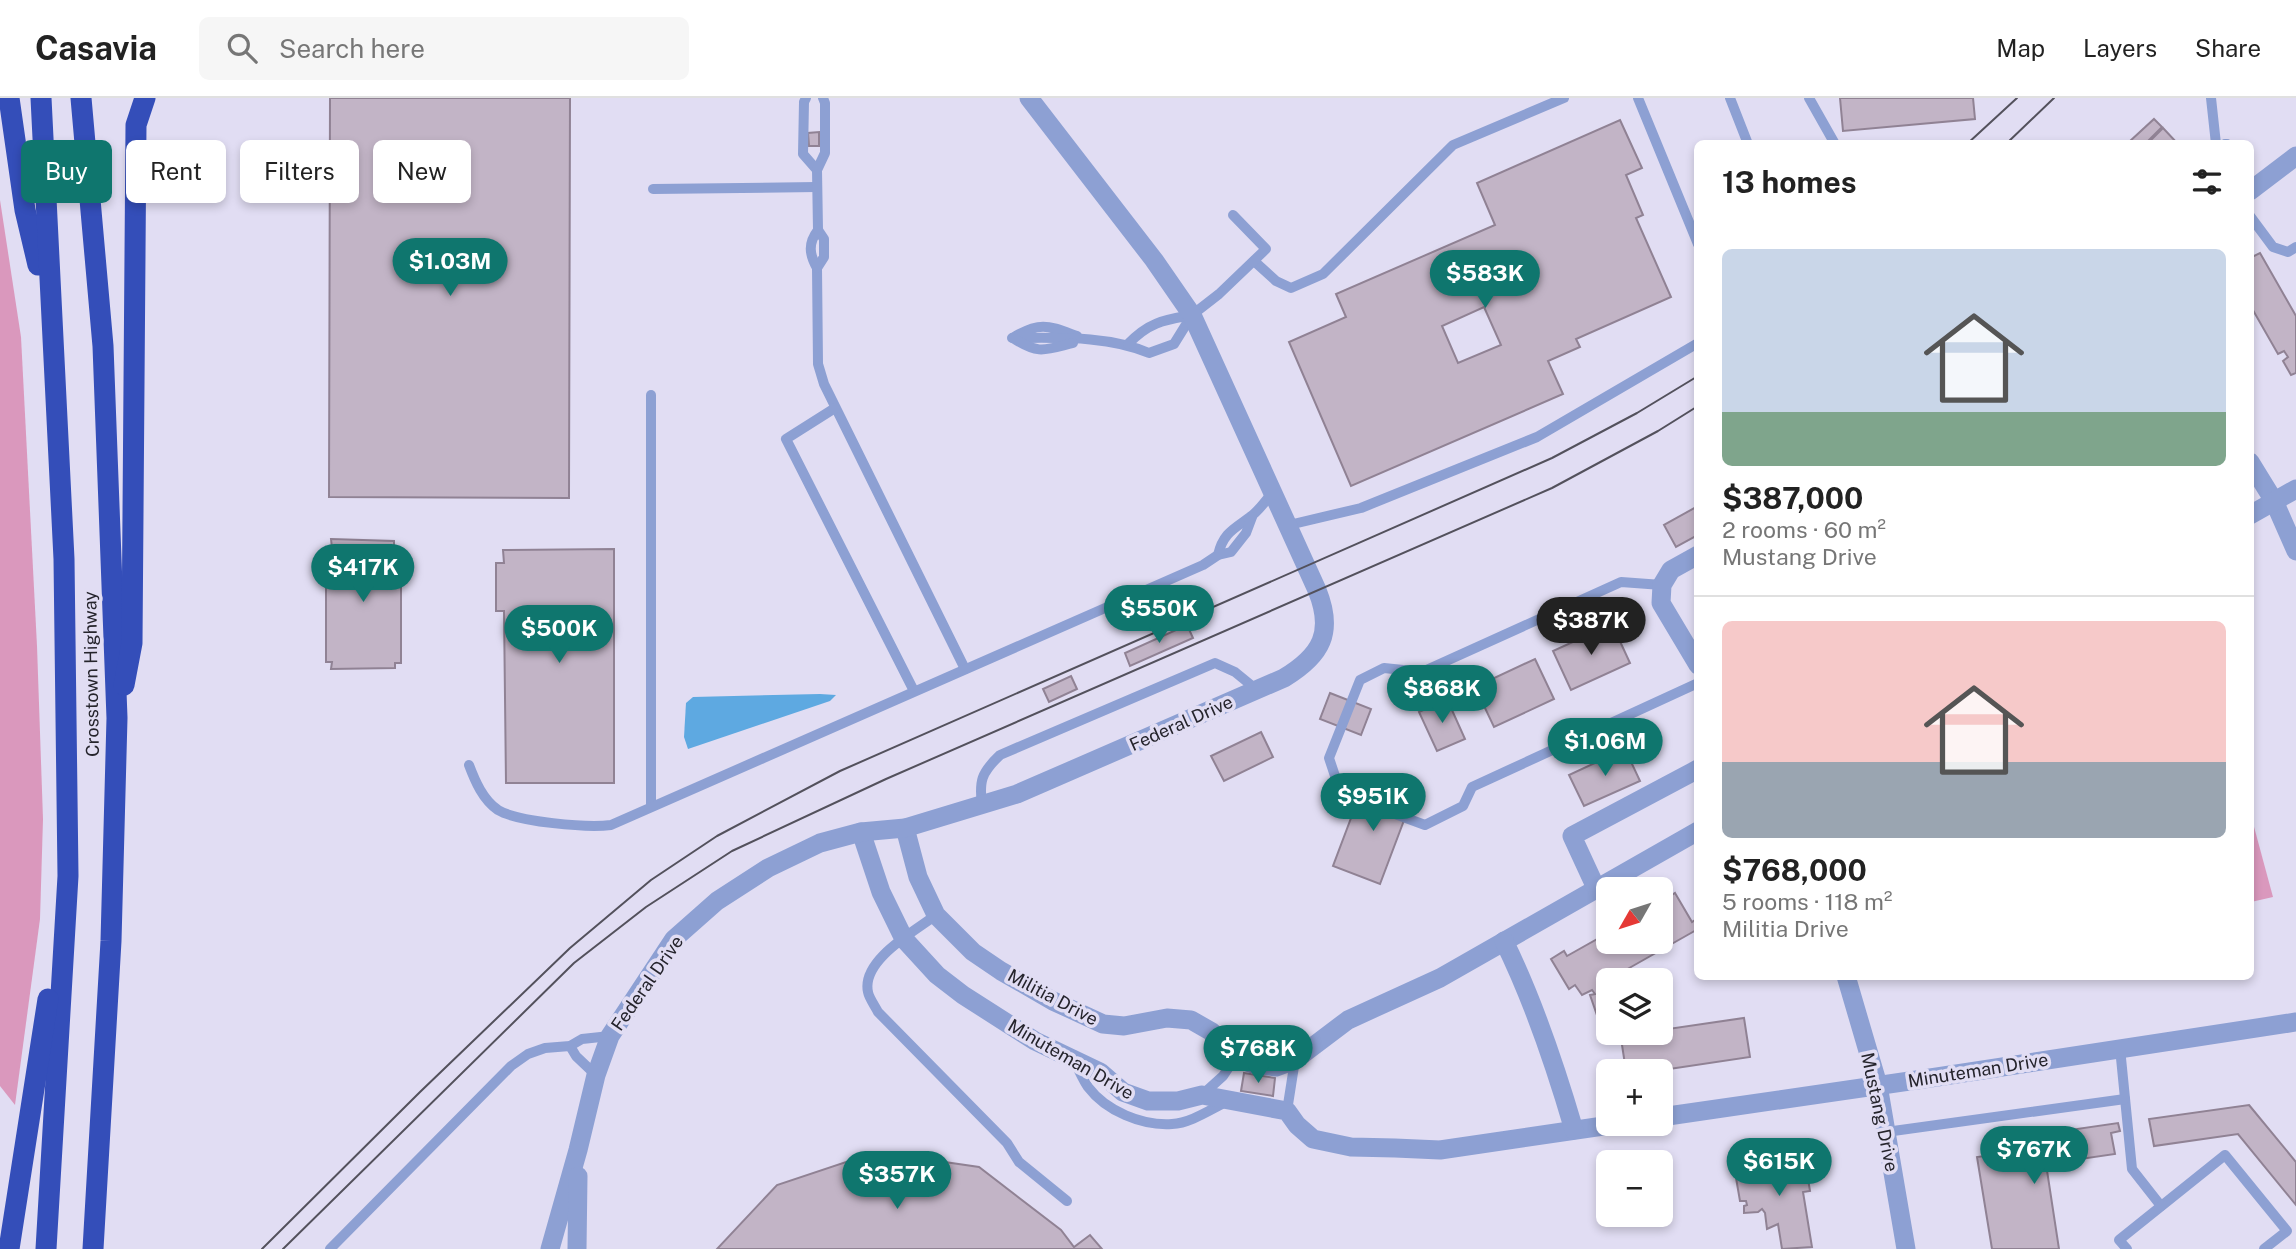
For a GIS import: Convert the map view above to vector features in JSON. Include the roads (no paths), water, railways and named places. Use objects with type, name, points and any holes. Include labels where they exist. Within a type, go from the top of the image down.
[{"type":"highway","points":[[9,98],[25,209],[50,315]]},
{"type":"highway","name":"Crosstown Highway","points":[[39,98],[64,558],[68,876],[46,1249]]},
{"type":"highway","name":"Crosstown Highway","points":[[81,98],[103,346],[117,718],[111,941],[93,1249]]},
{"type":"highway","points":[[117,718],[132,643],[136,125],[145,98]]},
{"type":"highway","points":[[9,1249],[68,876]]},
{"type":"street","name":"Federal Drive","points":[[550,1249],[596,1075],[610,1036],[674,939],[718,901],[768,867],[820,843],[861,832],[905,828],[1017,794],[1257,690],[1302,667],[1320,644],[1326,622],[1323,604],[1192,315],[1146,249],[1029,98]]},
{"type":"street","points":[[2254,182],[2296,156]]},
{"type":"street","points":[[2254,468],[2274,501],[2296,551]]},
{"type":"street","points":[[2254,513],[2296,489]]},
{"type":"street","points":[[1694,557],[1671,570],[1662,585],[1661,603],[1694,658]]},
{"type":"street","points":[[1236,1058],[1253,1064],[1276,1067],[1295,1060],[1348,1020],[1440,978],[1596,888],[1572,836],[1694,771]]},
{"type":"street","name":"Militia Drive","points":[[905,828],[918,877],[936,915],[973,952],[1082,1016],[1103,1024],[1124,1026],[1167,1018],[1191,1020],[1213,1032],[1236,1058]]},
{"type":"street","name":"Minuteman Drive","points":[[861,832],[881,892],[904,939],[937,975],[963,995],[1035,1041],[1100,1072],[1123,1092],[1148,1101],[1178,1101],[1202,1095],[1287,1111]]},
{"type":"street","points":[[1616,877],[1694,833]]},
{"type":"street","points":[[1504,941],[1545,1035],[1574,1130]]},
{"type":"street","name":"Mustang Drive","points":[[1847,980],[1878,1085],[1906,1249]]},
{"type":"street","name":"Minuteman Drive","points":[[1673,1115],[2296,1022]]},
{"type":"street","points":[[1287,1111],[1297,1125],[1313,1139],[1351,1147],[1440,1150],[1596,1127]]},
{"type":"street","name":"Federal Drive","points":[[577,1249],[578,1150]]},
{"type":"lane","points":[[806,98],[803,153],[817,170]]},
{"type":"lane","points":[[823,98],[825,153],[817,170],[818,230],[810,240],[811,257],[817,268],[818,364],[835,408],[965,669]]},
{"type":"lane","points":[[1254,261],[1276,281],[1291,288],[1323,274],[1453,145],[1564,98]]},
{"type":"lane","points":[[1638,98],[1694,234]]},
{"type":"lane","points":[[1730,98],[1746,140]]},
{"type":"lane","points":[[1809,98],[1833,140]]},
{"type":"lane","points":[[2211,98],[2216,140]]},
{"type":"lane","points":[[653,189],[817,187]]},
{"type":"lane","points":[[1086,339],[1031,350],[1012,338],[1033,326],[1048,326],[1086,339],[1128,344],[1149,353],[1174,344],[1192,315],[1219,294],[1266,249],[1233,215]]},
{"type":"lane","points":[[2254,221],[2273,247],[2288,252],[2296,247]]},
{"type":"lane","points":[[1128,344],[1141,330],[1159,321],[1192,315]]},
{"type":"lane","points":[[1289,525],[1361,508],[1537,437],[1694,345]]},
{"type":"lane","points":[[651,395],[652,806]]},
{"type":"lane","points":[[835,408],[786,439],[914,691]]},
{"type":"lane","points":[[469,765],[485,796],[500,811],[513,816],[591,828],[611,825],[1203,565],[1218,555],[1231,552],[1246,533],[1251,517],[1273,492]]},
{"type":"lane","points":[[1662,585],[1621,583],[1422,673],[1384,668],[1360,680],[1329,758],[1341,794],[1425,825],[1464,806],[1472,787],[1694,685]]},
{"type":"lane","points":[[982,806],[979,784],[987,767],[1000,755],[1215,663],[1235,672],[1257,690]]},
{"type":"lane","points":[[936,915],[873,966],[867,979],[868,992],[878,1012],[1007,1143],[1019,1162],[1067,1200]]},
{"type":"lane","points":[[330,1249],[511,1066],[527,1054],[545,1048],[570,1046],[582,1039],[610,1036]]},
{"type":"lane","points":[[570,1046],[576,1056],[596,1075]]},
{"type":"lane","points":[[2120,1048],[2132,1169],[2161,1206]]},
{"type":"lane","points":[[1202,1095],[1223,1076],[1236,1058]]},
{"type":"lane","points":[[1074,1060],[1089,1088],[1117,1112],[1146,1122],[1173,1124],[1229,1100]]},
{"type":"lane","points":[[1287,1111],[1295,1060]]},
{"type":"lane","points":[[1886,1132],[2125,1099]]},
{"type":"lane","points":[[2127,1249],[2119,1240],[2225,1155],[2287,1231],[2264,1249]]},
{"type":"water","points":[[836,695],[830,701],[688,749],[684,737],[686,703],[693,697]]},
{"type":"tram line","points":[[1971,140],[2017,98]]},
{"type":"tram line","points":[[2010,140],[2054,98]]},
{"type":"tram line","points":[[262,1249],[570,948],[651,880],[717,836],[840,771],[1552,458],[1637,413],[1694,378]]},
{"type":"tram line","points":[[283,1249],[574,963],[646,907],[732,851],[886,779],[1552,488],[1694,408]]}]
